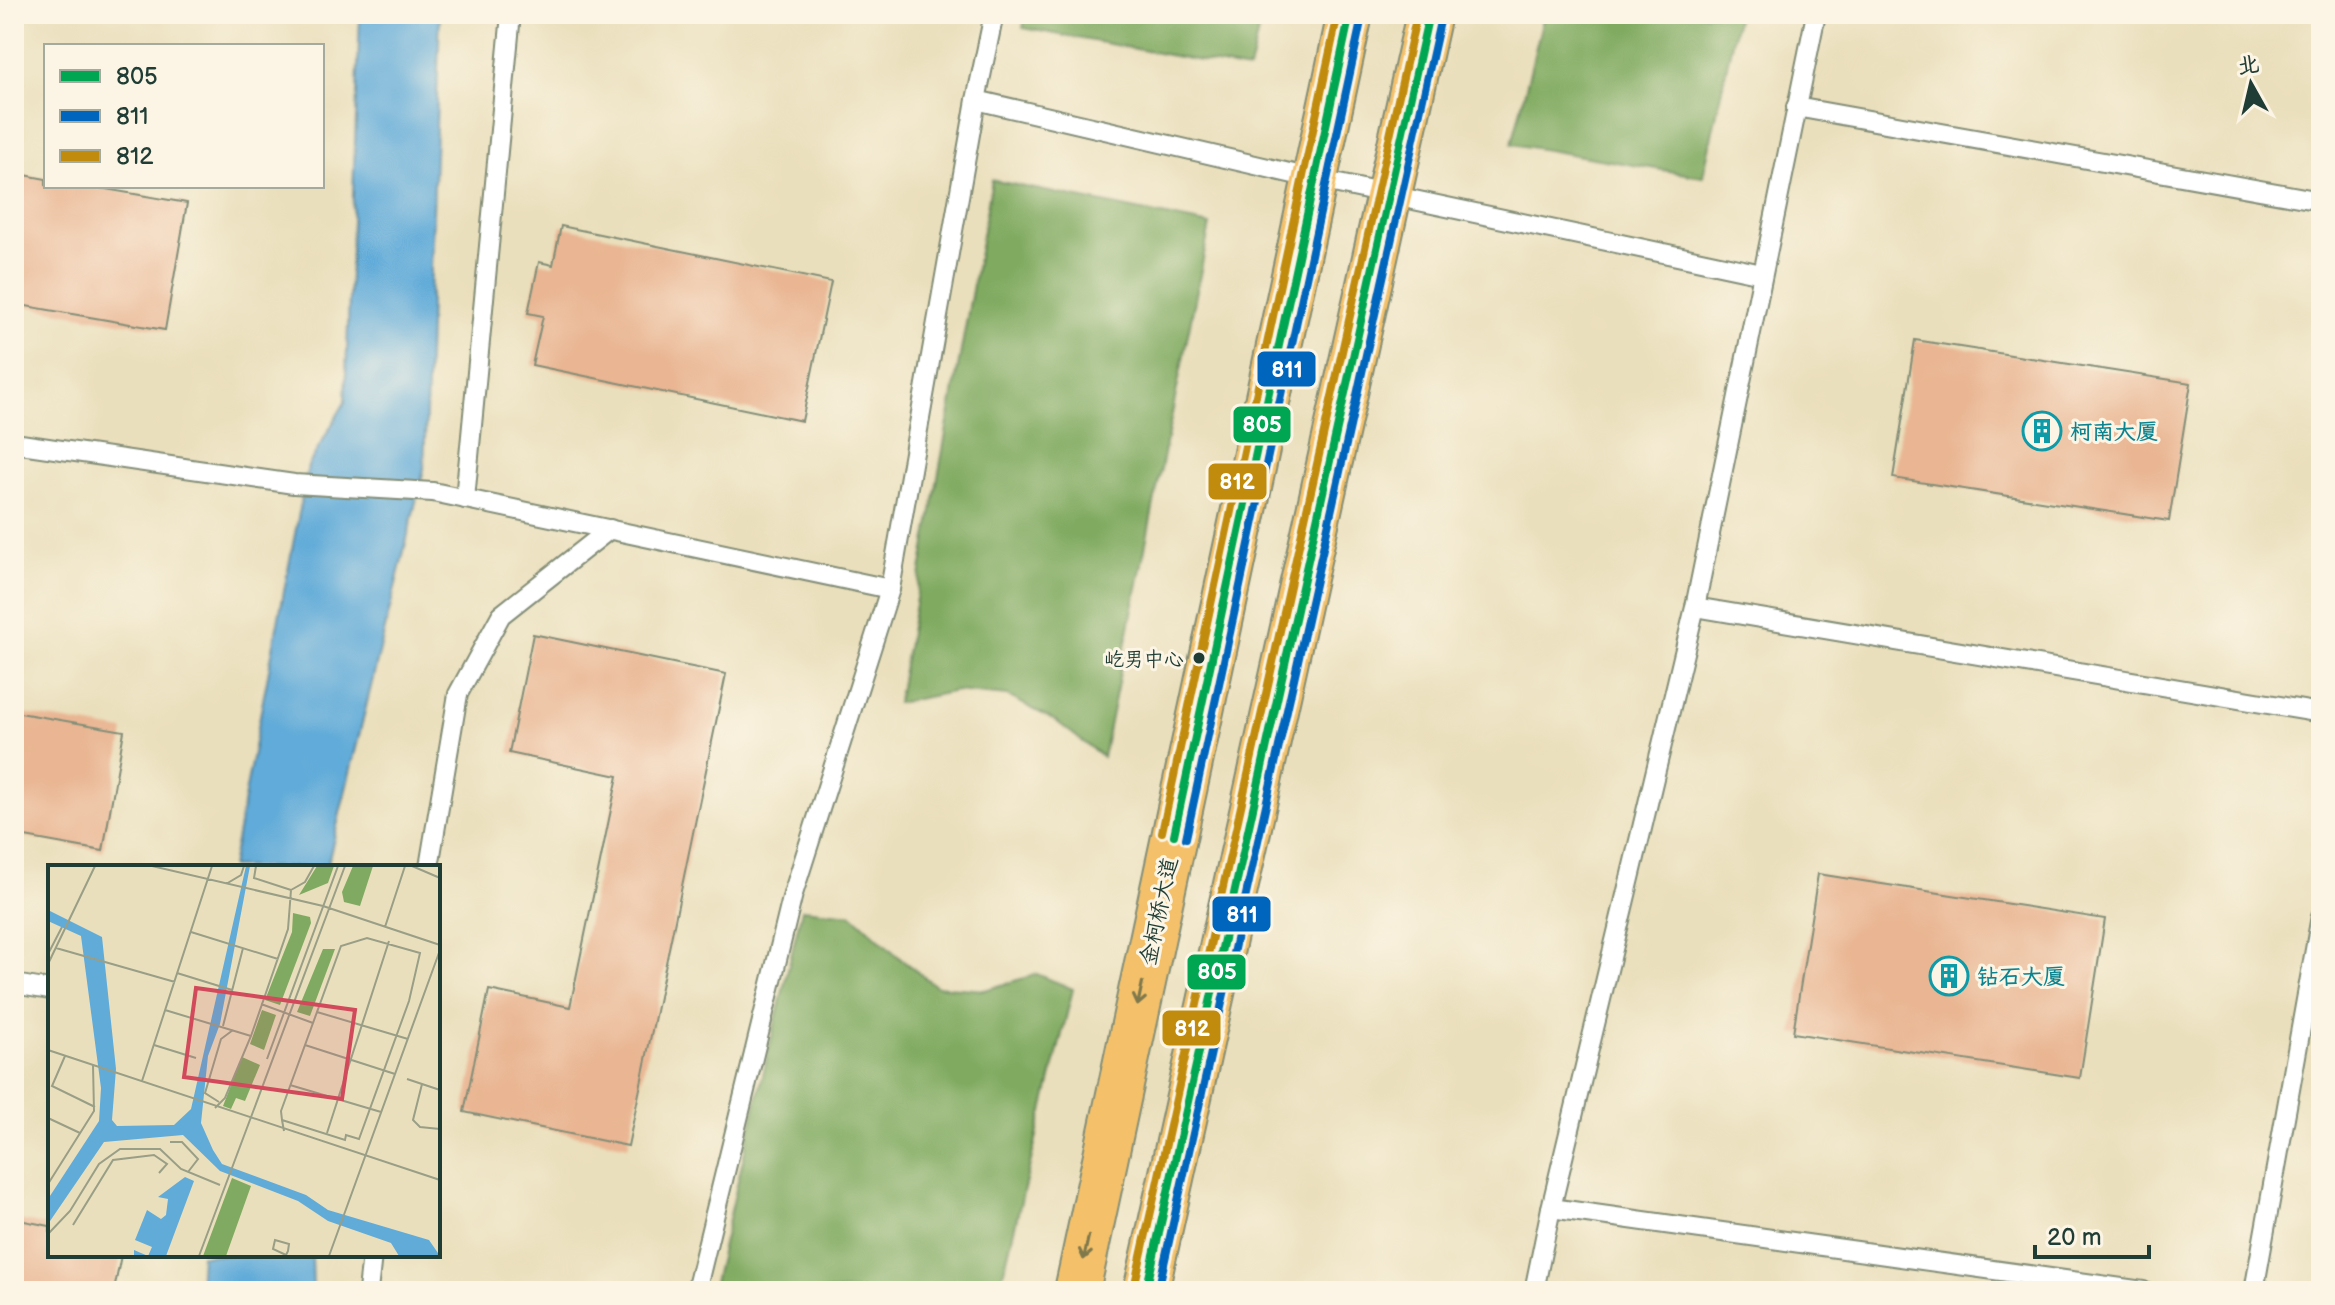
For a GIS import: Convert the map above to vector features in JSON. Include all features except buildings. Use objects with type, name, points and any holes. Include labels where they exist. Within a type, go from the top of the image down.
[{"type":"main road","name":"金柯桥大道","points":[[1077,1291],[1350,14]]},
{"type":"main road","points":[[1146,1291],[1429,14]]},
{"type":"lane","points":[[465,499],[511,14]]},
{"type":"lane","points":[[696,1291],[793,894],[890,589],[976,100],[994,14]]},
{"type":"lane","points":[[1534,1291],[1551,1208],[1695,607],[1816,14]]},
{"type":"lane","points":[[976,100],[1315,179],[1762,274]]},
{"type":"lane","points":[[1796,107],[2321,201]]},
{"type":"lane","points":[[14,443],[294,484],[433,492],[890,589]]},
{"type":"lane","points":[[429,865],[458,694],[501,615],[610,529]]},
{"type":"lane","points":[[1695,607],[2321,713]]},
{"type":"lane","points":[[2254,1291],[2321,916]]},
{"type":"lane","points":[[14,984],[48,990]]},
{"type":"lane","points":[[1551,1208],[2143,1291]]},
{"type":"lane","points":[[368,1291],[372,1257]]},
{"type":"green space","points":[[1026,14],[1262,14],[1249,70],[1023,28]]},
{"type":"green space","points":[[1544,14],[1738,14],[1703,177],[1512,144]]},
{"type":"green space","points":[[992,180],[1210,225],[1103,757],[1056,721],[1008,696],[956,691],[897,703]]},
{"type":"green space","points":[[802,909],[852,914],[936,986],[985,990],[1037,974],[1073,989],[999,1291],[712,1291]]},
{"type":"water","points":[[360,14],[440,14],[424,469],[327,865],[231,865],[308,466],[345,402]]},
{"type":"water","points":[[201,1257],[312,1257],[313,1291],[199,1291]]},
{"type":"transit line","name":"812","points":[[1162,832],[1338,14]]},
{"type":"transit line","name":"805","points":[[1174,835],[1350,14]]},
{"type":"transit line","name":"812","points":[[1134,1288],[1417,14]]},
{"type":"transit line","name":"805","points":[[1146,1291],[1429,14]]},
{"type":"transit line","name":"811","points":[[1186,838],[1362,17]]},
{"type":"transit line","name":"811","points":[[1158,1291],[1441,17]]},
{"type":"place","name":"柯南大厦","points":[[2042,431]]},
{"type":"place","name":"屹男中心","points":[[1199,658]]},
{"type":"place","name":"钻石大厦","points":[[1949,976]]}]
